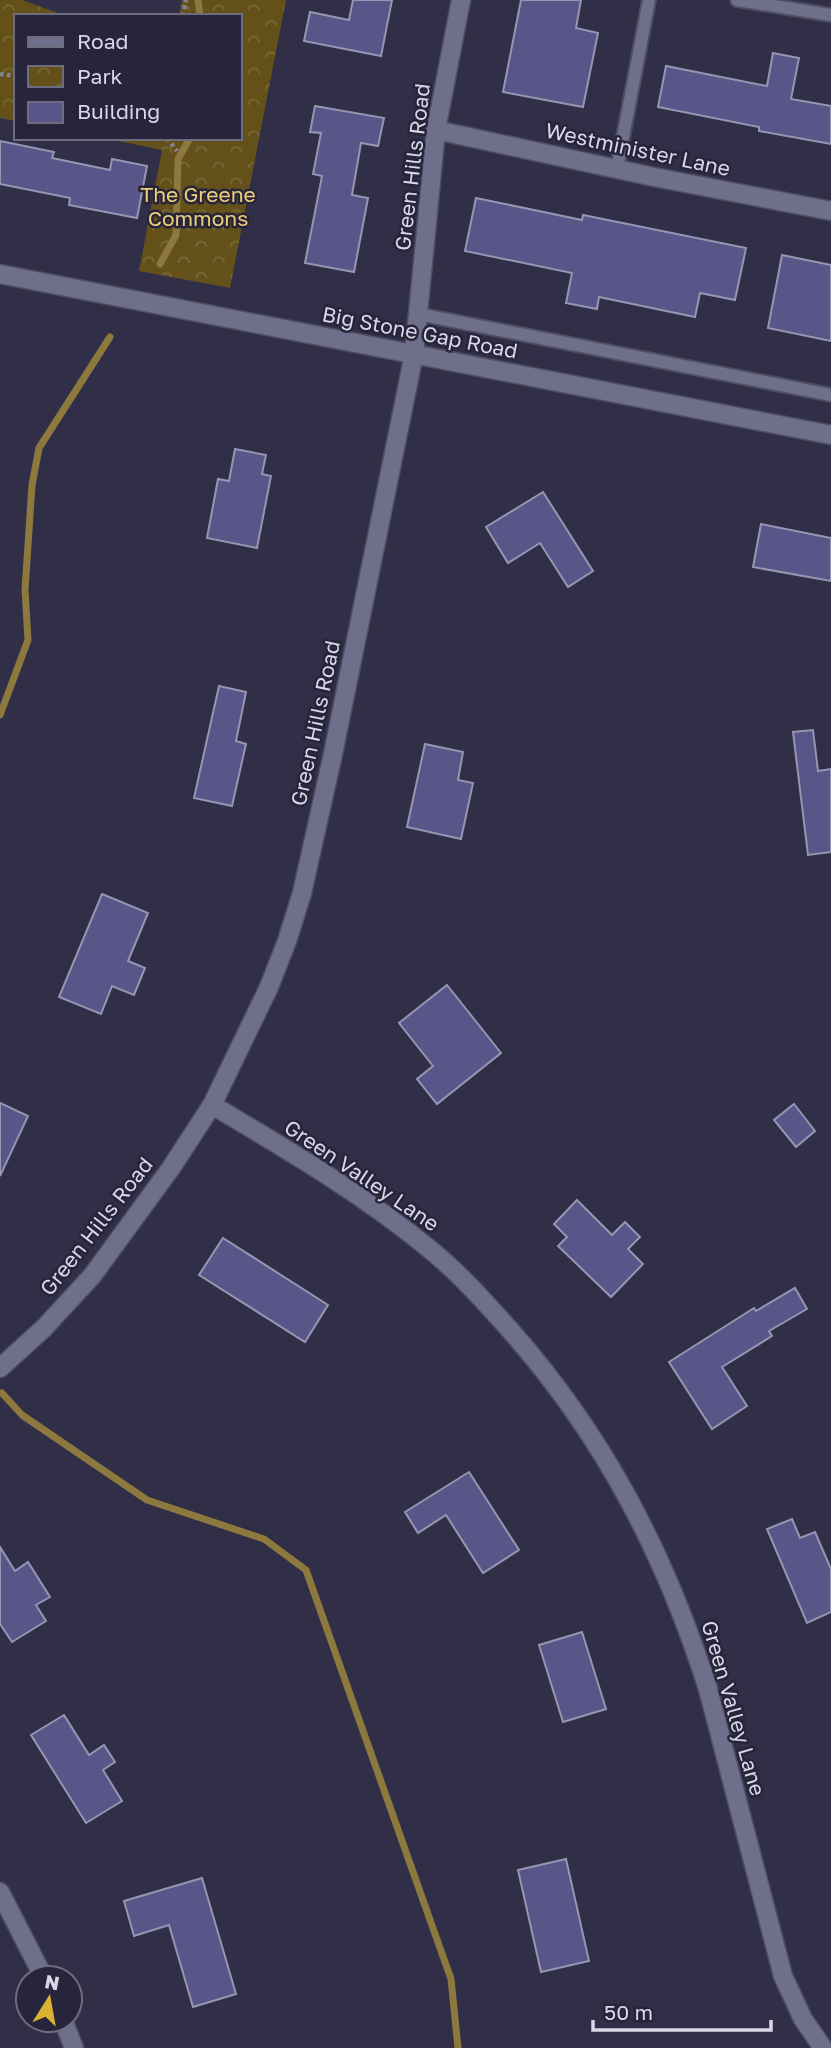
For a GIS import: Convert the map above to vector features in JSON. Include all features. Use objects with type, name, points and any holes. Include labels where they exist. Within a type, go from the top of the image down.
[{"type":"street","name":"Green Hills Road","points":[[0,1368],[44,1328],[92,1276],[164,1179],[212,1105],[269,987],[287,941],[302,893],[336,740],[414,354],[436,130],[461,0]]},
{"type":"street","name":"Westminister Lane","points":[[436,130],[831,211]]},
{"type":"street","name":"Big Stone Gap Road","points":[[0,274],[831,435]]},
{"type":"street","name":"Green Valley Lane","points":[[212,1105],[321,1169],[434,1252],[477,1292],[531,1354],[576,1413],[610,1465],[653,1544],[694,1643],[783,1976],[803,2019],[823,2048]]},
{"type":"street","points":[[0,1892],[37,1964]]},
{"type":"lane","points":[[617,169],[649,0]]},
{"type":"lane","points":[[737,0],[831,15]]},
{"type":"lane","points":[[418,314],[831,395]]},
{"type":"path","points":[[169,140],[177,151]]},
{"type":"green space","points":[[0,0],[22,0],[60,14],[14,14],[14,121],[0,118]]},
{"type":"green space","name":"The Greene Commons","points":[[182,0],[286,0],[230,288],[139,271],[162,150],[114,140],[242,140],[242,14],[179,14]]},
{"type":"building","points":[[353,0],[392,0],[381,56],[304,41],[310,12],[349,20]]},
{"type":"building","points":[[521,0],[581,0],[576,28],[598,33],[583,107],[503,92]]},
{"type":"building","points":[[773,53],[799,58],[791,99],[831,106],[831,144],[759,131],[759,127],[658,107],[666,66],[767,86]]},
{"type":"building","points":[[315,106],[384,118],[378,146],[361,143],[352,195],[368,198],[354,272],[305,263],[322,176],[313,174],[321,133],[310,132]]},
{"type":"building","points":[[0,141],[54,152],[52,158],[110,170],[112,159],[147,166],[137,218],[69,205],[70,198],[0,184]]},
{"type":"building","points":[[476,198],[582,220],[583,215],[746,248],[735,300],[700,293],[695,317],[599,297],[597,309],[566,303],[572,273],[465,251]]},
{"type":"building","points":[[782,255],[831,265],[831,341],[768,328]]},
{"type":"building","points":[[235,449],[266,455],[262,474],[271,476],[257,548],[207,538],[218,479],[229,481]]},
{"type":"building","points":[[543,492],[593,571],[568,587],[540,543],[508,563],[486,527]]},
{"type":"building","points":[[761,524],[831,538],[831,581],[753,567]]},
{"type":"building","points":[[219,686],[246,692],[236,741],[246,744],[232,806],[194,798]]},
{"type":"building","points":[[813,730],[818,771],[831,769],[831,852],[808,855],[793,732]]},
{"type":"building","points":[[425,744],[463,752],[458,780],[473,783],[461,839],[407,827]]},
{"type":"building","points":[[102,894],[148,913],[128,961],[145,968],[134,995],[112,986],[101,1014],[59,997]]},
{"type":"building","points":[[447,985],[501,1053],[437,1104],[417,1079],[433,1066],[399,1023]]},
{"type":"building","points":[[0,1103],[28,1116],[0,1176]]},
{"type":"building","points":[[794,1104],[815,1131],[796,1147],[774,1120]]},
{"type":"building","points":[[577,1200],[612,1235],[625,1222],[640,1237],[628,1249],[643,1264],[611,1297],[558,1246],[567,1237],[554,1224]]},
{"type":"building","points":[[223,1238],[328,1305],[305,1342],[199,1275]]},
{"type":"building","points":[[795,1288],[807,1309],[769,1331],[772,1336],[722,1367],[747,1406],[712,1429],[669,1362],[754,1308],[756,1311]]},
{"type":"building","points":[[469,1472],[519,1550],[483,1573],[446,1515],[418,1533],[405,1512]]},
{"type":"building","points":[[792,1519],[800,1538],[815,1532],[831,1569],[831,1612],[807,1623],[767,1529]]},
{"type":"building","points":[[0,1547],[15,1571],[28,1562],[50,1597],[36,1605],[46,1621],[12,1642],[0,1624]]},
{"type":"building","points":[[582,1632],[606,1709],[563,1722],[539,1645]]},
{"type":"building","points":[[64,1715],[89,1755],[104,1745],[115,1762],[103,1770],[122,1801],[86,1823],[31,1735]]},
{"type":"building","points":[[566,1859],[589,1961],[541,1972],[518,1870]]},
{"type":"building","points":[[202,1878],[236,1994],[193,2007],[169,1925],[134,1936],[124,1901]]},
{"type":"waterway","points":[[198,0],[200,14]]},
{"type":"waterway","points":[[160,264],[176,235],[178,159],[189,140]]},
{"type":"waterway","points":[[0,715],[28,640],[25,590],[32,485],[39,448],[110,337]]},
{"type":"waterway","points":[[2,1393],[22,1415],[147,1500],[264,1539],[306,1570],[451,1979],[458,2048]]}]
